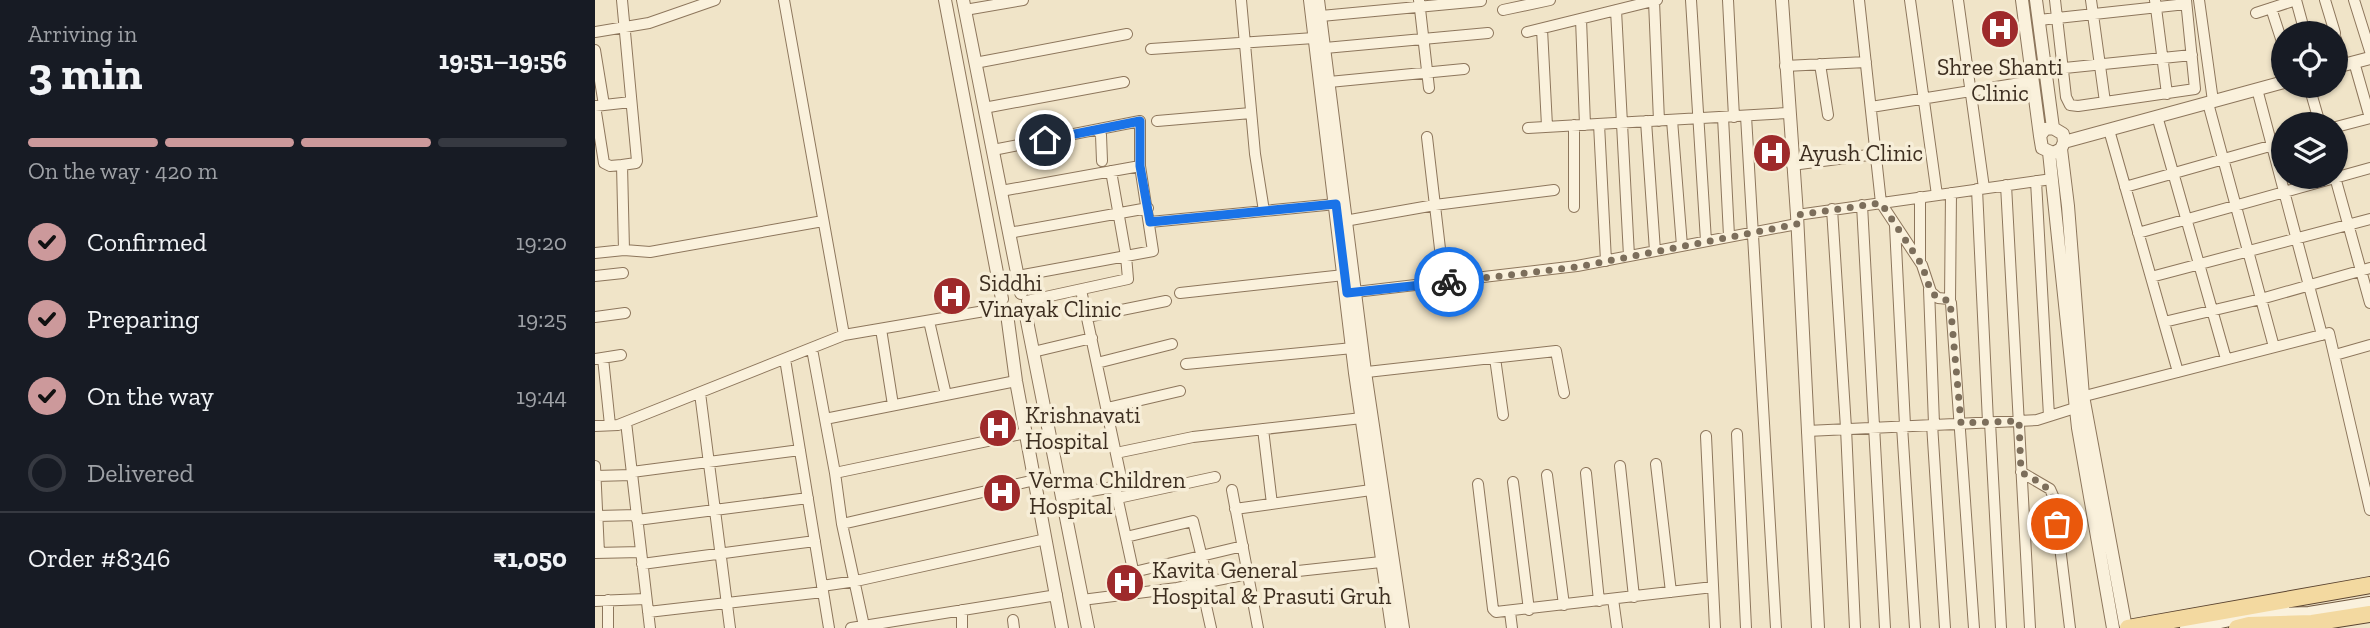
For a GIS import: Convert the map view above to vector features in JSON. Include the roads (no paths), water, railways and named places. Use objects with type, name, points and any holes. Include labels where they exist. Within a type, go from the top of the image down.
[{"type":"main road","points":[[2127,628],[2370,585]]},
{"type":"main road","points":[[2187,628],[2307,602],[2370,592]]},
{"type":"main road","points":[[2250,615],[2309,614],[2370,604]]},
{"type":"main road","points":[[2237,628],[2249,625],[2312,623],[2370,614]]},
{"type":"street","points":[[622,0],[637,160],[636,163],[610,166],[604,163],[595,106],[631,102]]},
{"type":"street","points":[[595,32],[649,23],[715,0]]},
{"type":"street","points":[[784,0],[844,335]]},
{"type":"street","points":[[945,0],[1062,628]]},
{"type":"street","points":[[1023,0],[964,5],[1088,628]]},
{"type":"street","points":[[1241,0],[1251,113],[1264,211]]},
{"type":"street","points":[[1310,0],[1336,204],[1343,221],[1344,275],[1352,293],[1353,348],[1360,373],[1361,418],[1392,628]]},
{"type":"street","points":[[1318,0],[1360,373],[1403,628]]},
{"type":"street","points":[[1503,10],[1550,0]]},
{"type":"street","points":[[1527,32],[1655,0],[1659,121]]},
{"type":"street","points":[[1691,0],[1706,241]]},
{"type":"street","points":[[1728,0],[1734,117],[1729,236]]},
{"type":"street","points":[[1781,0],[1797,220],[1818,628]]},
{"type":"street","points":[[1860,0],[1881,203],[1920,261],[1934,295],[1950,301]]},
{"type":"street","points":[[1910,0],[1937,195]]},
{"type":"street","points":[[1958,0],[1981,189],[1989,422],[2001,628]]},
{"type":"street","points":[[2022,0],[2042,148],[2058,148],[2109,130],[2271,85]]},
{"type":"street","points":[[2036,0],[2053,128]]},
{"type":"street","points":[[2039,20],[2057,18],[2093,14],[2155,4],[2186,2],[2195,89],[2070,105],[2066,97],[2062,68],[2057,18],[2055,0]]},
{"type":"street","points":[[2091,0],[2105,102]]},
{"type":"street","points":[[2199,0],[2210,102],[2274,347]]},
{"type":"street","points":[[2256,13],[2296,0],[2302,21]]},
{"type":"street","points":[[2325,0],[2331,21]]},
{"type":"street","points":[[2354,0],[2370,51]]},
{"type":"street","points":[[1321,16],[1419,4],[1481,1]]},
{"type":"street","points":[[1419,4],[1429,88]]},
{"type":"street","points":[[2155,4],[2168,94]]},
{"type":"street","points":[[2271,8],[2275,21]]},
{"type":"street","points":[[1616,10],[1629,256]]},
{"type":"street","points":[[1574,206],[1581,19]]},
{"type":"street","points":[[1542,29],[1547,127]]},
{"type":"street","points":[[1325,48],[1424,41],[1488,33]]},
{"type":"street","points":[[975,63],[1127,34]]},
{"type":"street","points":[[1151,49],[1314,38]]},
{"type":"street","points":[[595,50],[604,105]]},
{"type":"street","points":[[2045,70],[2192,55]]},
{"type":"street","points":[[2348,64],[2370,58]]},
{"type":"street","points":[[1785,66],[1866,62]]},
{"type":"street","points":[[1820,64],[1828,115]]},
{"type":"street","points":[[1329,82],[1464,69]]},
{"type":"street","points":[[2348,71],[2370,118],[2348,124]]},
{"type":"street","points":[[1871,107],[2033,81]]},
{"type":"street","points":[[984,108],[1125,82]]},
{"type":"street","points":[[2257,89],[2271,141]]},
{"type":"street","points":[[1157,121],[1251,113]]},
{"type":"street","points":[[1528,128],[1788,113]]},
{"type":"street","points":[[2157,116],[2226,359]]},
{"type":"street","points":[[1734,117],[1753,232],[1776,628]]},
{"type":"street","points":[[1672,120],[1682,246]]},
{"type":"street","points":[[993,150],[1140,121],[1140,166],[1153,251],[1018,276]]},
{"type":"street","points":[[1646,121],[1655,251]]},
{"type":"street","points":[[1599,124],[1606,261]]},
{"type":"street","points":[[2040,136],[2045,129],[2053,128],[2063,134],[2052,179],[2077,401],[2113,628]]},
{"type":"street","points":[[1097,130],[1101,135],[1102,162]]},
{"type":"street","points":[[2109,130],[2178,372]]},
{"type":"street","points":[[1427,137],[1444,283]]},
{"type":"street","points":[[2125,187],[2271,145]]},
{"type":"street","points":[[2058,148],[2068,206],[2077,401],[2127,628]]},
{"type":"street","points":[[1792,165],[1876,154]]},
{"type":"street","points":[[622,165],[624,250]]},
{"type":"street","points":[[1001,191],[1140,166]]},
{"type":"street","points":[[2348,174],[2370,168]]},
{"type":"street","points":[[1025,302],[1128,279],[1111,171]]},
{"type":"street","points":[[1352,293],[1577,267],[1753,232],[1832,209],[2052,179]]},
{"type":"street","points":[[2036,181],[2049,416]]},
{"type":"street","points":[[2006,185],[2030,628]]},
{"type":"street","points":[[2283,189],[2322,335]]},
{"type":"street","points":[[2138,233],[2297,189]]},
{"type":"street","points":[[2338,189],[2348,226],[2365,269],[2370,303]]},
{"type":"street","points":[[1343,221],[1435,205],[1554,190]]},
{"type":"street","points":[[1951,193],[1950,301],[1974,628]]},
{"type":"street","points":[[1920,197],[1920,261]]},
{"type":"street","points":[[1150,222],[1336,204]]},
{"type":"street","points":[[1862,205],[1885,628]]},
{"type":"street","points":[[1009,233],[1148,208]]},
{"type":"street","points":[[1832,209],[1855,628]]},
{"type":"street","points":[[2151,277],[2370,219]]},
{"type":"street","points":[[595,253],[624,250],[650,252],[824,221]]},
{"type":"street","points":[[1895,223],[1915,628]]},
{"type":"street","points":[[2164,322],[2261,299],[2365,269]]},
{"type":"street","points":[[595,276],[623,273]]},
{"type":"street","points":[[1180,293],[1344,275]]},
{"type":"street","points":[[1929,287],[1933,424],[1945,628]]},
{"type":"street","points":[[1081,290],[1122,482],[1116,492],[1138,593]]},
{"type":"street","points":[[1004,307],[1011,291],[1025,302]]},
{"type":"street","points":[[595,426],[626,422],[844,335],[1004,307],[1018,316],[1025,302]]},
{"type":"street","points":[[1087,317],[1166,302]]},
{"type":"street","points":[[595,317],[625,313]]},
{"type":"street","points":[[929,321],[946,395]]},
{"type":"street","points":[[881,329],[893,405]]},
{"type":"street","points":[[1807,431],[2037,420],[2077,401],[2329,333],[2370,510]]},
{"type":"street","points":[[1033,352],[1091,338]]},
{"type":"street","points":[[1097,363],[1172,344]]},
{"type":"street","points":[[2335,355],[2370,345]]},
{"type":"street","points":[[1185,363],[1353,348]]},
{"type":"street","points":[[812,349],[842,524],[864,626]]},
{"type":"street","points":[[1360,373],[1556,351],[1564,393]]},
{"type":"street","points":[[610,425],[599,358],[621,355]]},
{"type":"street","points":[[1495,358],[1503,415]]},
{"type":"street","points":[[785,359],[829,628]]},
{"type":"street","points":[[825,419],[1016,381]]},
{"type":"street","points":[[1107,408],[1180,391]]},
{"type":"street","points":[[700,393],[730,628]]},
{"type":"street","points":[[1116,453],[1187,438],[1361,418]]},
{"type":"street","points":[[626,422],[650,628]]},
{"type":"street","points":[[1263,429],[1272,504]]},
{"type":"street","points":[[835,473],[1026,433]]},
{"type":"street","points":[[1737,434],[1746,628]]},
{"type":"street","points":[[1706,436],[1715,628]]},
{"type":"street","points":[[596,476],[632,474],[800,450]]},
{"type":"street","points":[[1656,464],[1671,592]]},
{"type":"street","points":[[595,466],[597,553],[642,558],[720,554],[815,541]]},
{"type":"street","points":[[1620,466],[1634,597]]},
{"type":"street","points":[[2021,472],[2050,489],[2054,498],[2070,628]]},
{"type":"street","points":[[1586,473],[1599,601]]},
{"type":"street","points":[[1547,475],[1564,606]]},
{"type":"street","points":[[1062,496],[1116,492],[1215,477]]},
{"type":"street","points":[[842,524],[1035,480]]},
{"type":"street","points":[[1513,482],[1529,610]]},
{"type":"street","points":[[1478,484],[1493,609],[1498,613],[1713,587]]},
{"type":"street","points":[[1232,490],[1258,628]]},
{"type":"street","points":[[1235,509],[1371,490]]},
{"type":"street","points":[[596,511],[637,517],[808,498]]},
{"type":"street","points":[[1126,537],[1193,521],[1203,556],[1211,628]]},
{"type":"street","points":[[648,612],[823,589],[1046,539]]},
{"type":"street","points":[[1134,572],[1243,546]]},
{"type":"street","points":[[1298,571],[1381,562]]},
{"type":"street","points":[[1082,600],[1248,574]]},
{"type":"street","points":[[851,628],[1057,595]]},
{"type":"street","points":[[595,601],[646,599]]},
{"type":"street","points":[[1613,599],[1617,628]]},
{"type":"street","points":[[608,600],[608,628]]},
{"type":"street","points":[[962,610],[962,628]]},
{"type":"street","points":[[1510,612],[1511,628]]},
{"type":"place","name":"Shree Shanti Clinic","points":[[2000,29]]},
{"type":"place","name":"Ayush Clinic","points":[[1772,153]]},
{"type":"place","name":"Siddhi Vinayak Clinic","points":[[952,296]]},
{"type":"place","name":"Krishnavati Hospital","points":[[998,428]]},
{"type":"place","name":"Verma Children Hospital","points":[[1002,493]]},
{"type":"place","name":"Kavita General Hospital & Prasuti Gruh","points":[[1125,583]]}]
